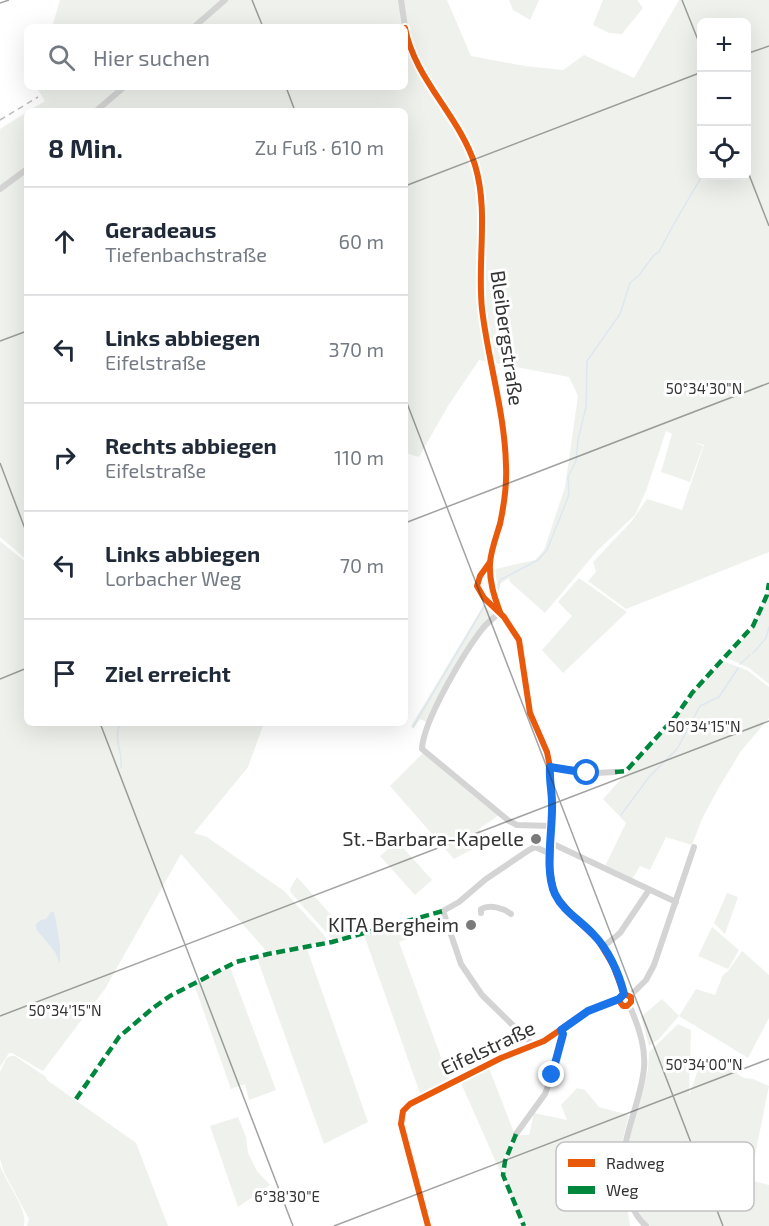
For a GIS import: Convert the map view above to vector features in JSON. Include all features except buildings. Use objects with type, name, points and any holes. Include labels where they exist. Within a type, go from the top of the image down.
[{"type":"street","points":[[197,24],[225,0]]},
{"type":"street","name":"Bleibergstraße","points":[[401,0],[405,24]]},
{"type":"street","name":"Bleibergstraße","points":[[408,39],[412,55],[463,140],[474,163],[480,188],[483,213],[480,277],[482,300],[506,450],[507,481],[490,562],[493,594],[500,612]]},
{"type":"street","points":[[100,108],[120,90]]},
{"type":"street","points":[[0,189],[24,171]]},
{"type":"street","name":"Bleibergstraße","points":[[483,571],[490,562]]},
{"type":"street","points":[[490,578],[487,572],[483,571],[477,586],[484,598],[500,612],[519,640],[530,713],[547,752],[550,767],[550,871],[555,895],[603,947],[613,965],[624,995],[623,1006],[629,1005]]},
{"type":"street","points":[[484,598],[489,599],[493,594]]},
{"type":"street","points":[[500,612],[484,626],[446,686],[425,735],[423,749],[509,821],[517,825],[551,826]]},
{"type":"street","points":[[550,767],[596,774],[615,772]]},
{"type":"street","points":[[551,843],[676,902]]},
{"type":"street","points":[[624,995],[640,988],[651,973],[694,847]]},
{"type":"street","points":[[533,1045],[482,995],[461,964],[443,910],[459,902],[486,879],[529,850],[535,848],[551,854]]},
{"type":"street","points":[[603,947],[620,933],[650,890]]},
{"type":"street","points":[[481,913],[481,909],[491,907],[507,911],[511,915]]},
{"type":"street","points":[[624,995],[631,1001],[629,1005],[644,1050],[644,1066],[626,1142]]},
{"type":"street","name":"Eifelstraße","points":[[428,1226],[401,1125],[403,1111],[410,1104],[483,1066],[551,1038],[588,1011],[624,995]]},
{"type":"street","points":[[516,1134],[545,1094],[563,1034],[561,1030]]},
{"type":"street","points":[[635,1211],[646,1226]]},
{"type":"shaded area","points":[[60,0],[447,0],[471,56],[563,70],[584,55],[634,78],[679,0],[769,0],[769,552],[626,609],[588,581],[596,572],[593,562],[631,522],[647,499],[682,510],[704,445],[693,442],[703,446],[690,482],[661,472],[672,434],[666,431],[646,491],[635,515],[597,551],[545,613],[510,582],[509,578],[500,584],[498,594],[495,569],[535,560],[544,550],[565,487],[578,396],[569,377],[479,360],[448,406],[419,457],[408,454],[408,108],[33,108],[45,101],[38,90],[408,90],[408,24],[53,24]]},
{"type":"shaded area","points":[[509,0],[539,0],[530,20],[513,10]]},
{"type":"shaded area","points":[[603,0],[637,0],[643,8],[622,34],[609,33],[593,25]]},
{"type":"shaded area","points":[[24,114],[24,557],[0,537],[0,129]]},
{"type":"shaded area","points":[[0,541],[24,561],[24,726],[263,726],[248,767],[194,833],[207,837],[284,891],[326,937],[326,940],[268,953],[181,854],[105,989],[43,1071],[12,1053],[9,1053],[0,1067]]},
{"type":"shaded area","points":[[579,578],[627,612],[563,673],[542,650],[572,616],[558,602]]},
{"type":"shaded area","points":[[769,589],[769,684],[749,668],[727,658],[754,626]]},
{"type":"shaded area","points":[[485,603],[496,610],[483,626],[429,723],[420,719],[413,729],[411,726]]},
{"type":"shaded area","points":[[722,661],[747,670],[769,687],[769,718],[741,751],[702,819],[692,845],[666,837],[650,870],[640,866],[632,879],[605,866],[626,823],[603,799],[677,717],[693,693]]},
{"type":"shaded area","points":[[424,752],[499,815],[479,829],[488,841],[454,859],[390,786]]},
{"type":"shaded area","points":[[397,841],[432,880],[415,895],[380,856]]},
{"type":"shaded area","points":[[297,877],[350,936],[334,941],[291,893],[290,889]]},
{"type":"shaded area","points":[[727,893],[738,897],[725,934],[714,923]]},
{"type":"shaded area","points":[[51,912],[54,912],[55,916],[60,945],[60,964],[55,952],[36,929],[36,924],[46,919]]},
{"type":"shaded area","points":[[413,921],[418,935],[399,942],[450,1082],[421,1096],[364,935]]},
{"type":"shaded area","points":[[712,927],[739,950],[728,969],[698,956]]},
{"type":"shaded area","points":[[307,949],[368,1122],[324,1144],[257,958]]},
{"type":"shaded area","points":[[742,951],[769,975],[769,1018],[748,1058],[679,1016],[696,989],[715,995],[723,975]]},
{"type":"shaded area","points":[[230,967],[276,1090],[249,1100],[245,1084],[231,1089],[195,987]]},
{"type":"shaded area","points":[[662,999],[679,1016],[659,1039],[649,1046],[641,1017]]},
{"type":"shaded area","points":[[678,1024],[691,1030],[689,1095],[698,1070],[703,1065],[726,1067],[744,1078],[769,1086],[754,1160],[754,1142],[628,1142],[648,1070],[649,1052]]},
{"type":"shaded area","points":[[15,1056],[46,1077],[47,1080],[136,1143],[168,1226],[27,1226],[29,1219],[4,1172],[0,1159],[0,1072],[6,1059]]},
{"type":"shaded area","points":[[489,1068],[514,1133],[503,1160],[502,1176],[461,1083]]},
{"type":"shaded area","points":[[577,1088],[585,1090],[599,1107],[629,1115],[622,1142],[556,1142],[556,1211],[627,1211],[630,1226],[525,1226],[507,1186],[505,1170],[510,1148],[517,1135],[529,1135],[534,1113],[567,1120],[561,1105]]},
{"type":"shaded area","points":[[238,1117],[246,1137],[248,1153],[257,1171],[270,1185],[238,1207],[210,1126]]},
{"type":"shaded area","points":[[0,1165],[20,1204],[24,1226],[0,1226]]},
{"type":"shaded area","points":[[754,1181],[769,1185],[769,1226],[648,1226],[638,1211],[754,1211]]},
{"type":"waterway","points":[[498,590],[500,580],[538,560],[547,550],[569,495],[568,477],[576,461],[578,440],[586,407],[587,361],[620,314],[630,283],[659,252],[700,180]]},
{"type":"waterway","points":[[413,727],[485,605]]},
{"type":"waterway","points":[[753,653],[766,638],[769,627]]},
{"type":"waterway","points":[[740,664],[750,655]]},
{"type":"waterway","points":[[621,815],[649,777],[677,749],[700,706],[719,697],[738,668]]},
{"type":"waterway","points":[[119,726],[117,736],[121,767]]},
{"type":"railway","points":[[0,120],[38,97]]},
{"type":"marked path","points":[[615,772],[626,771],[753,626],[767,595],[769,583]]},
{"type":"marked path","points":[[76,1099],[119,1037],[170,996],[236,962],[332,942],[443,911]]},
{"type":"marked path","points":[[516,1134],[505,1161],[503,1175],[524,1226]]},
{"type":"cycle path","points":[[408,39],[427,81],[468,147],[479,182],[482,218],[482,309],[503,426],[506,466],[503,510],[490,563],[492,588],[500,612]]},
{"type":"cycle path","points":[[490,562],[480,576],[477,586],[484,598],[504,617],[519,640],[530,713],[547,752],[550,767],[552,802],[550,871],[555,895],[598,940],[613,965],[624,994],[631,997],[631,1002],[627,1006],[623,1006],[619,1001],[624,994]]},
{"type":"cycle path","points":[[428,1226],[401,1124],[403,1111],[410,1104],[501,1058],[544,1041],[588,1011],[619,999]]},
{"type":"place","name":"St.-Barbara-Kapelle","points":[[536,839]]},
{"type":"place","name":"KITA Bergheim","points":[[471,925]]},
{"type":"route","points":[[552,1075],[563,1034],[561,1030],[588,1011],[619,999],[624,994],[603,947],[592,933],[563,906],[555,895],[552,885],[550,767],[587,773]]}]
